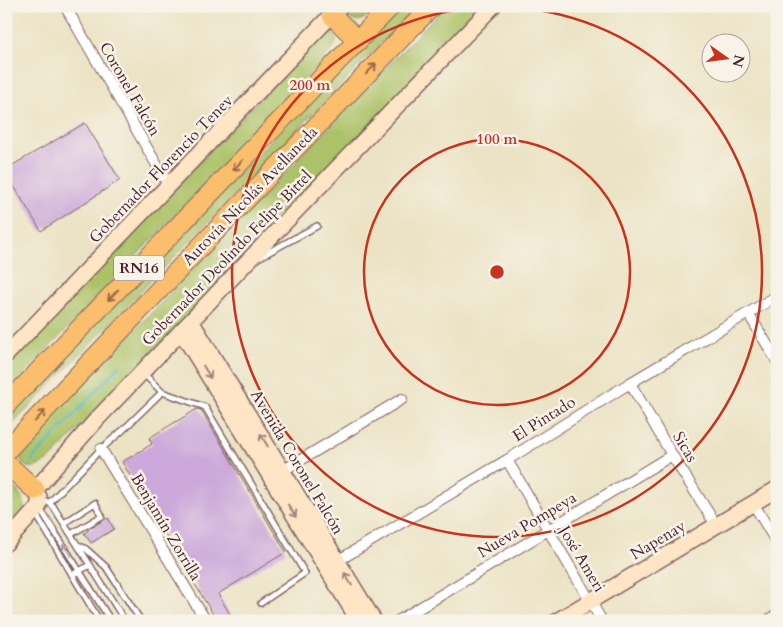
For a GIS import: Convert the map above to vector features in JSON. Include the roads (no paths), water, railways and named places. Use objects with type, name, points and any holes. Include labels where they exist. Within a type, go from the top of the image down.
[{"type":"highway","name":"Autovía Nicolás Avellaneda","points":[[6,405],[391,6]]},
{"type":"highway","name":"Autovía Nicolás Avellaneda","points":[[6,451],[432,6]]},
{"type":"highway","points":[[336,11],[358,41]]},
{"type":"highway","points":[[6,463],[39,501]]},
{"type":"street","name":"Coronel Falcón","points":[[65,6],[169,186]]},
{"type":"street","name":"Gobernador Deolindo Felipe Bittel","points":[[6,543],[39,501],[98,418],[493,6]]},
{"type":"street","name":"Gobernador Florencio Tenev","points":[[6,355],[336,11]]},
{"type":"street","name":"El Pintado","points":[[332,564],[777,296]]},
{"type":"street","points":[[748,313],[777,361]]},
{"type":"street","name":"Avenida Coronel Falcón","points":[[186,326],[332,564],[374,621]]},
{"type":"street","name":"Sicas","points":[[630,383],[716,525]]},
{"type":"street","points":[[277,474],[402,398]]},
{"type":"street","name":"Benjamín Zorrilla","points":[[101,449],[206,621]]},
{"type":"street","name":"Nueva Pompeya","points":[[398,621],[672,455]]},
{"type":"street","name":"José Ameri","points":[[506,460],[602,621]]},
{"type":"street","name":"Napenay","points":[[557,621],[777,489]]},
{"type":"street","points":[[753,503],[777,543]]},
{"type":"street","name":"Avenida Coronel Falcón","points":[[332,564],[359,621]]},
{"type":"street","points":[[767,621],[777,615]]},
{"type":"lane","points":[[242,267],[317,226]]},
{"type":"lane","points":[[142,372],[162,392],[205,407],[306,572],[261,603]]},
{"type":"lane","points":[[39,501],[122,431],[162,392]]},
{"type":"lane","points":[[39,501],[53,506],[123,618],[113,621],[107,614],[39,501]]},
{"type":"lane","points":[[39,501],[72,575],[99,620],[107,614]]},
{"type":"lane","points":[[64,523],[95,503],[102,516],[71,534]]},
{"type":"lane","points":[[77,544],[86,549],[106,567],[141,621]]},
{"type":"lane","points":[[72,575],[90,565]]},
{"type":"waterway","points":[[31,461],[120,365]]}]
